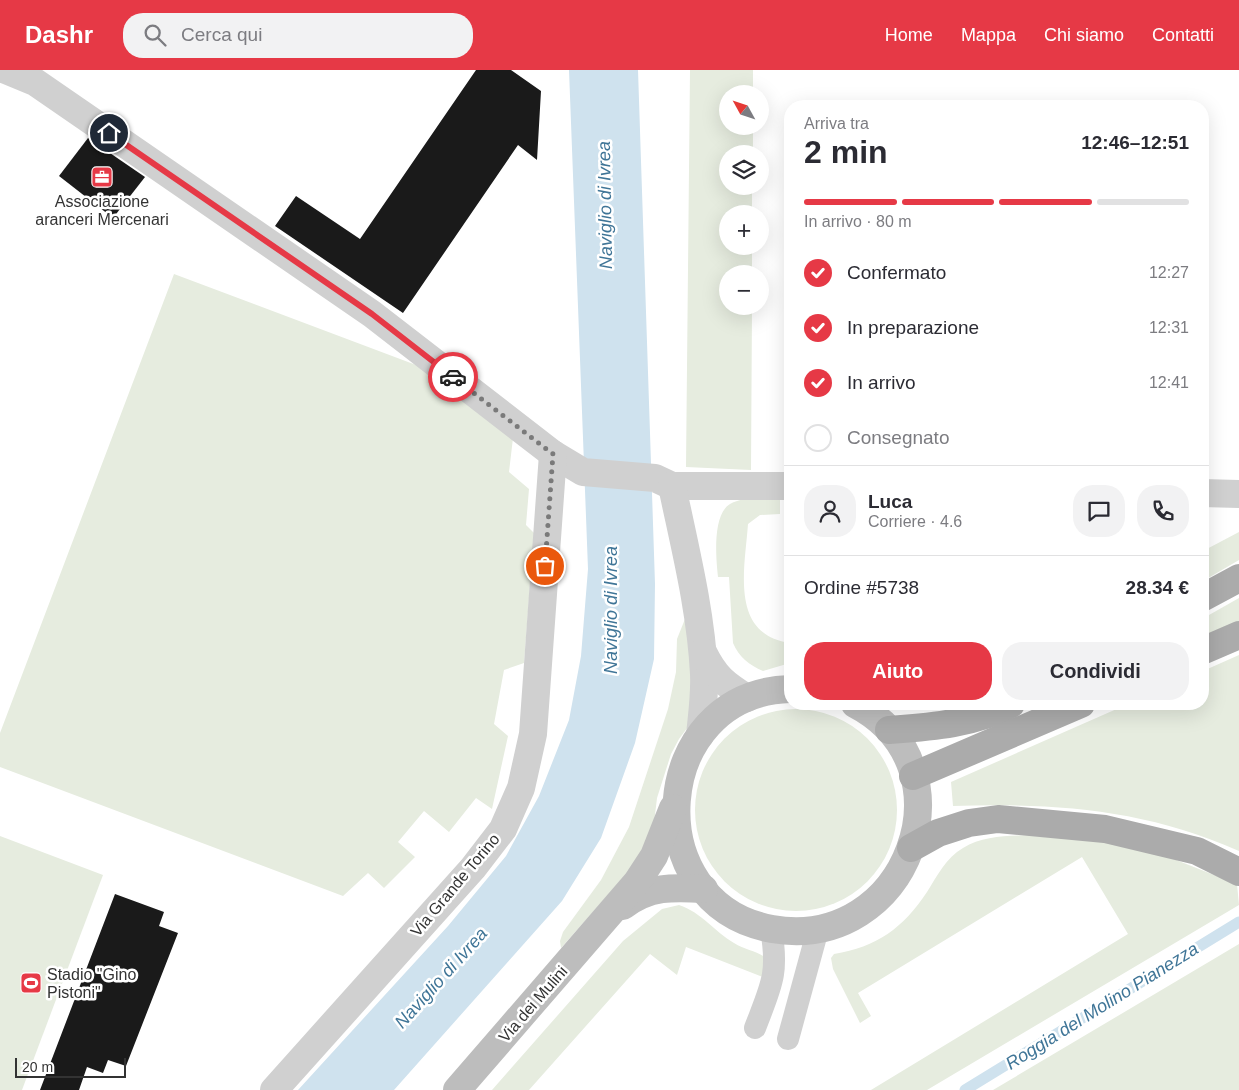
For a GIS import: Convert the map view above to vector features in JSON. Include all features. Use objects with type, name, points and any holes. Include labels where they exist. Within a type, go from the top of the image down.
[{"type":"main road","points":[[1209,594],[1239,578]]},
{"type":"main road","points":[[1209,648],[1239,635]]},
{"type":"main road","points":[[889,730],[917,728],[982,717],[998,710]]},
{"type":"main road","points":[[913,776],[1066,710]]},
{"type":"main road","points":[[911,848],[938,833],[961,825],[998,819],[1105,829],[1197,851],[1239,872]]},
{"type":"street","points":[[6,70],[35,82],[372,314],[553,454],[582,472],[664,482],[784,486]]},
{"type":"street","name":"Via Grande Torino","points":[[274,1090],[473,868],[503,829],[521,788],[533,734],[553,454]]},
{"type":"street","points":[[664,482],[691,574],[702,649],[704,695],[700,735]]},
{"type":"street","points":[[1209,493],[1239,494]]},
{"type":"street","points":[[702,649],[711,668],[723,683],[747,698]]},
{"type":"street","points":[[784,689],[777,689],[747,698],[721,714],[700,735],[687,756],[678,780],[674,805],[677,835],[687,864],[704,890],[723,907],[738,916],[771,928],[794,931],[818,929],[848,919],[876,902],[897,877],[911,848],[917,824],[918,800],[913,776],[904,752],[889,730],[867,710]]},
{"type":"street","name":"Via dei Mulini","points":[[457,1090],[608,918],[637,882],[654,856],[674,805]]},
{"type":"street","name":"Via dei Mulini","points":[[608,918],[633,898],[652,890],[672,887],[704,890]]},
{"type":"lane","points":[[755,1028],[775,971],[771,928]]},
{"type":"lane","points":[[788,1039],[818,929]]},
{"type":"shaded area","points":[[690,70],[753,70],[753,85],[719,85],[719,135],[753,135],[753,145],[719,145],[719,195],[752,195],[752,205],[719,205],[719,255],[752,255],[752,265],[719,265],[719,315],[752,315],[751,470],[686,467]]},
{"type":"shaded area","points":[[174,274],[424,368],[513,438],[509,472],[529,489],[526,525],[534,533],[524,663],[504,670],[494,724],[508,736],[492,809],[476,798],[449,832],[424,811],[398,842],[415,857],[384,888],[368,873],[343,896],[0,767],[0,733]]},
{"type":"shaded area","points":[[780,498],[780,514],[760,515],[748,524],[744,579],[745,597],[749,613],[757,627],[771,637],[784,641],[784,665],[763,671],[745,660],[733,643],[729,577],[718,577],[716,560],[716,538],[720,518],[724,510],[735,501]]},
{"type":"shaded area","points":[[1239,532],[1239,560],[1209,578],[1209,548]]},
{"type":"shaded area","points":[[1239,598],[1239,623],[1209,637],[1209,615]]},
{"type":"shaded area","points":[[685,619],[696,699],[694,719],[679,739],[671,754],[657,798],[654,823],[636,863],[561,948],[560,941],[563,932],[601,880],[629,827],[668,709],[676,672],[677,639]]},
{"type":"shaded area","points":[[1239,655],[1239,851],[1168,826],[1099,812],[1028,806],[953,806],[951,782],[1114,710],[1209,710],[1209,668]]},
{"type":"shaded area","points":[[786,710],[816,711],[835,717],[860,732],[874,746],[885,763],[895,790],[895,830],[889,849],[874,874],[852,894],[835,903],[816,909],[796,911],[776,909],[757,903],[740,894],[718,874],[703,849],[697,830],[695,810],[697,790],[703,771],[718,746],[732,732],[749,721],[776,711]]},
{"type":"shaded area","points":[[1034,835],[1116,842],[1166,856],[1237,884],[1239,905],[927,1090],[871,1090],[1128,934],[1082,857],[858,993],[871,1016],[860,1023],[833,969],[831,958],[834,954],[849,951],[876,941],[898,926],[918,905],[947,862],[963,848],[988,838]]},
{"type":"shaded area","name":"Stadio \"Gino Pistoni\"","points":[[0,836],[103,875],[22,1090],[0,1090]]},
{"type":"shaded area","points":[[679,905],[694,912],[734,943],[765,957],[769,961],[765,978],[686,947],[677,975],[650,954],[529,1090],[492,1090],[623,941],[662,909]]},
{"type":"shaded area","points":[[1239,944],[1239,1090],[993,1090]]},
{"type":"water","name":"Naviglio di Ivrea","points":[[569,70],[638,70],[655,584],[654,659],[635,743],[601,838],[562,901],[394,1090],[298,1090],[448,926],[506,856],[539,796],[569,720],[581,656],[588,569]]},
{"type":"building","points":[[476,70],[511,70],[541,91],[537,160],[518,145],[403,313],[275,226],[296,196],[360,239]]},
{"type":"building","name":"Associazione aranceri Mercenari","points":[[88,138],[145,177],[113,218],[59,176]]},
{"type":"building","points":[[115,894],[164,912],[159,926],[178,933],[126,1066],[108,1060],[103,1073],[87,1067],[79,1090],[40,1090]]},
{"type":"waterway","name":"Roggia del Molino Pianezza","points":[[965,1090],[1239,922]]},
{"type":"way so far","points":[[453,377],[553,454],[545,566]]},
{"type":"place","name":"Associazione aranceri Mercenari","points":[[102,177]]},
{"type":"place","name":"Stadio \"Gino Pistoni\"","points":[[31,983]]},
{"type":"route","points":[[109,133],[372,314],[453,377]]}]
